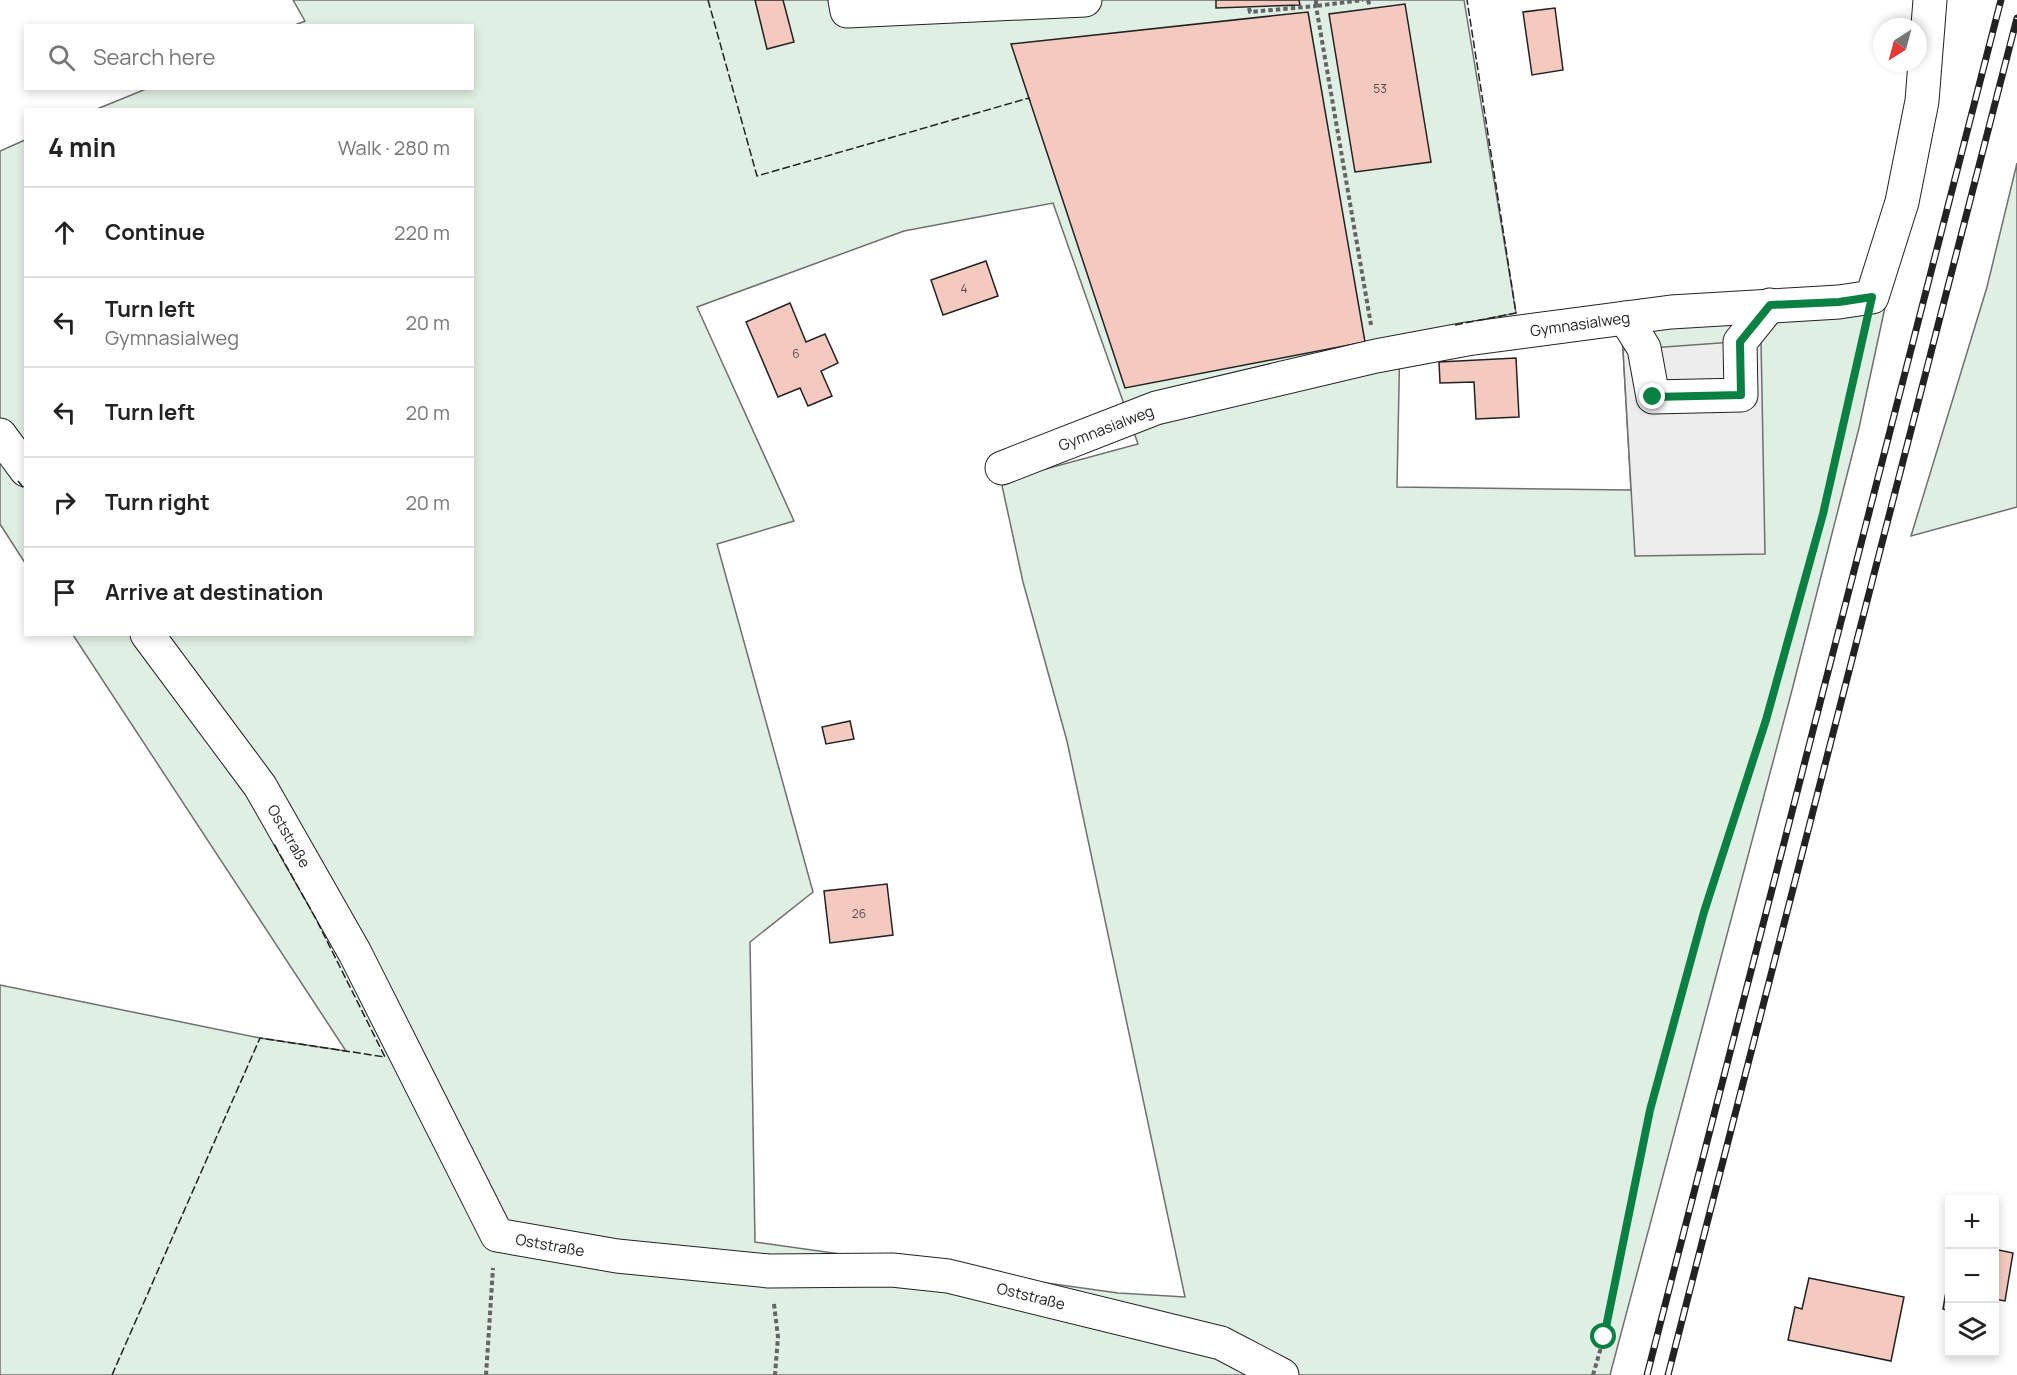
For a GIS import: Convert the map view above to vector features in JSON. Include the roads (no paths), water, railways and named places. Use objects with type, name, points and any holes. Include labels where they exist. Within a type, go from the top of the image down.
[{"type":"street","points":[[845,0],[847,11],[1085,0]]},
{"type":"street","name":"Gymnasialweg","points":[[1002,468],[1156,408],[1376,356],[1467,339],[1671,312],[1839,302],[1872,297],[1902,202],[1916,134],[1922,101],[1930,0]]},
{"type":"street","points":[[1625,318],[1644,348],[1653,397],[1741,395],[1740,342],[1770,305]]},
{"type":"street","points":[[0,435],[24,467]]},
{"type":"street","name":"Oststraße","points":[[148,636],[260,786],[355,953],[497,1235],[617,1256],[769,1271],[892,1270],[948,1276],[1221,1343],[1282,1375]]},
{"type":"railway","points":[[1647,1375],[2001,0]]},
{"type":"railway","points":[[1668,1375],[2017,18]]}]
